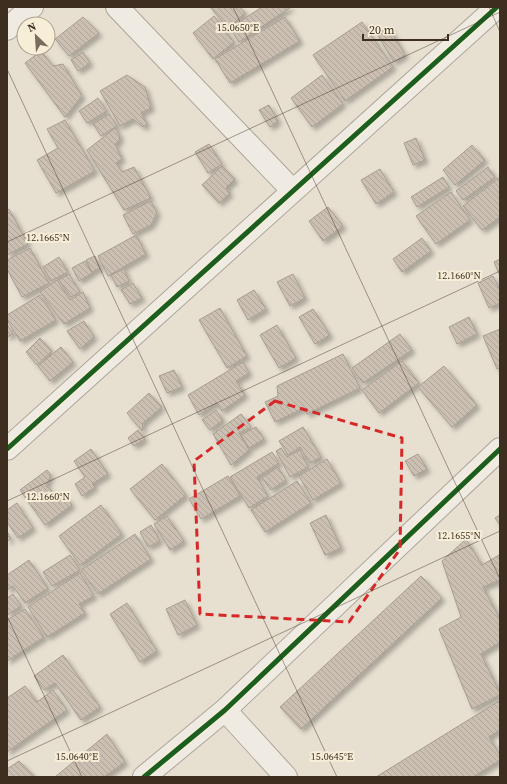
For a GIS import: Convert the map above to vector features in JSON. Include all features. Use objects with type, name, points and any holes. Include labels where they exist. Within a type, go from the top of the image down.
[{"type":"street","points":[[7,29],[32,7]]},
{"type":"street","points":[[117,7],[293,191]]},
{"type":"street","points":[[7,449],[497,7]]},
{"type":"street","points":[[144,777],[225,710],[500,450]]},
{"type":"street","points":[[225,710],[286,777]]},
{"type":"highlighted area","points":[[275,401],[402,438],[400,549],[349,622],[200,614],[194,461]]},
{"type":"building","points":[[210,7],[240,7],[245,13],[228,28]]},
{"type":"building","points":[[262,7],[291,7],[239,42],[230,28]]},
{"type":"building","points":[[214,16],[234,42],[213,59],[193,33]]},
{"type":"building","points":[[83,17],[99,33],[69,56],[56,38]]},
{"type":"building","points":[[285,17],[300,41],[230,83],[215,59]]},
{"type":"building","points":[[362,22],[393,67],[345,101],[313,55]]},
{"type":"building","points":[[389,27],[405,55],[394,62],[377,34]]},
{"type":"building","points":[[83,52],[90,63],[78,71],[71,60]]},
{"type":"building","points":[[34,56],[45,56],[53,66],[63,64],[82,96],[65,117],[25,63]]},
{"type":"building","points":[[127,75],[145,87],[151,108],[141,113],[147,124],[143,127],[133,119],[120,126],[100,91]]},
{"type":"building","points":[[322,75],[343,104],[312,127],[291,98]]},
{"type":"building","points":[[98,98],[107,111],[87,123],[79,111]]},
{"type":"building","points":[[269,105],[278,121],[270,127],[259,110]]},
{"type":"building","points":[[109,114],[117,126],[101,136],[93,124]]},
{"type":"building","points":[[65,120],[95,171],[56,193],[37,160],[58,148],[47,129]]},
{"type":"building","points":[[115,128],[120,136],[119,141],[115,144],[122,159],[116,163],[122,172],[134,167],[151,198],[124,210],[87,150]]},
{"type":"building","points":[[416,138],[425,160],[413,165],[404,143]]},
{"type":"building","points":[[209,144],[222,164],[208,173],[195,152]]},
{"type":"building","points":[[472,145],[485,160],[455,185],[443,170]]},
{"type":"building","points":[[222,166],[235,179],[226,188],[230,193],[219,203],[202,185]]},
{"type":"building","points":[[488,167],[495,177],[463,200],[456,191]]},
{"type":"building","points":[[380,169],[394,192],[376,204],[361,180]]},
{"type":"building","points":[[443,177],[449,187],[417,207],[411,197]]},
{"type":"building","points":[[500,177],[500,217],[482,230],[463,206]]},
{"type":"building","points":[[451,192],[470,220],[436,244],[416,216]]},
{"type":"building","points":[[151,201],[157,213],[151,225],[133,234],[123,215]]},
{"type":"building","points":[[328,207],[343,226],[323,241],[309,221]]},
{"type":"building","points":[[9,209],[28,244],[7,255],[7,210]]},
{"type":"building","points":[[136,235],[146,254],[108,276],[98,256]]},
{"type":"building","points":[[422,238],[431,251],[402,272],[393,259]]},
{"type":"building","points":[[30,248],[49,283],[22,297],[7,269],[7,260]]},
{"type":"building","points":[[95,256],[100,268],[92,272],[86,260]]},
{"type":"building","points":[[59,257],[68,272],[51,281],[43,267]]},
{"type":"building","points":[[500,259],[500,276],[494,262]]},
{"type":"building","points":[[85,261],[92,273],[79,281],[72,268]]},
{"type":"building","points":[[124,269],[129,281],[117,287],[111,275]]},
{"type":"building","points":[[69,274],[80,292],[71,297],[59,280]]},
{"type":"building","points":[[293,274],[305,298],[290,306],[277,282]]},
{"type":"building","points":[[493,276],[500,290],[500,303],[489,308],[478,283]]},
{"type":"building","points":[[57,280],[70,300],[83,292],[90,308],[64,324],[40,292]]},
{"type":"building","points":[[133,283],[142,298],[130,304],[121,290]]},
{"type":"building","points":[[254,290],[266,309],[248,320],[237,300]]},
{"type":"building","points":[[40,295],[56,320],[20,341],[7,320],[7,315]]},
{"type":"building","points":[[220,308],[247,356],[227,368],[199,320]]},
{"type":"building","points":[[313,309],[330,335],[315,344],[299,317]]},
{"type":"building","points":[[469,317],[477,334],[457,344],[449,327]]},
{"type":"building","points":[[84,321],[94,337],[80,349],[67,331]]},
{"type":"building","points":[[7,324],[13,334],[7,337]]},
{"type":"building","points":[[277,325],[296,358],[279,368],[260,335]]},
{"type":"building","points":[[500,329],[500,368],[497,369],[483,336]]},
{"type":"building","points":[[400,334],[412,350],[363,383],[352,368]]},
{"type":"building","points":[[40,338],[52,351],[37,365],[26,352]]},
{"type":"building","points":[[61,347],[73,362],[50,381],[38,366]]},
{"type":"building","points":[[343,354],[360,388],[307,414],[304,408],[275,422],[265,402],[278,396],[277,386]]},
{"type":"building","points":[[402,361],[419,383],[379,413],[362,390]]},
{"type":"building","points":[[243,362],[249,373],[236,381],[245,395],[222,411],[216,403],[199,415],[188,395]]},
{"type":"building","points":[[444,366],[477,405],[452,427],[418,387]]},
{"type":"building","points":[[174,370],[182,387],[167,393],[159,376]]},
{"type":"building","points":[[149,393],[162,407],[143,423],[142,431],[127,413]]},
{"type":"building","points":[[216,410],[223,420],[210,430],[202,420]]},
{"type":"building","points":[[241,414],[251,427],[239,433],[249,450],[231,465],[213,434]]},
{"type":"building","points":[[256,427],[264,439],[249,448],[241,435]]},
{"type":"building","points":[[303,427],[321,457],[310,463],[300,447],[288,455],[279,441]]},
{"type":"building","points":[[138,430],[145,439],[134,446],[128,438]]},
{"type":"building","points":[[281,448],[287,457],[300,450],[308,467],[290,477],[276,451]]},
{"type":"building","points":[[91,449],[108,474],[92,484],[95,487],[82,496],[75,484],[85,477],[74,461]]},
{"type":"building","points":[[272,452],[279,463],[257,477],[268,496],[249,508],[230,477]]},
{"type":"building","points":[[418,454],[427,469],[414,476],[405,461]]},
{"type":"building","points":[[327,459],[341,483],[313,500],[299,476]]},
{"type":"building","points":[[162,464],[186,495],[155,520],[130,489]]},
{"type":"building","points":[[278,467],[286,480],[271,490],[262,478]]},
{"type":"building","points":[[47,470],[51,475],[46,486],[59,497],[67,498],[72,505],[45,525],[20,490]]},
{"type":"building","points":[[228,476],[240,496],[201,519],[189,499]]},
{"type":"building","points":[[297,481],[311,503],[265,532],[251,510]]},
{"type":"building","points":[[17,503],[33,528],[18,538],[7,522],[7,510]]},
{"type":"building","points":[[101,505],[122,534],[80,565],[59,536]]},
{"type":"building","points":[[326,515],[341,548],[325,555],[310,523]]},
{"type":"building","points":[[500,515],[500,525],[495,518]]},
{"type":"building","points":[[167,516],[184,541],[170,550],[154,524]]},
{"type":"building","points":[[151,525],[160,541],[148,547],[140,532]]},
{"type":"building","points":[[7,531],[11,539],[7,541]]},
{"type":"building","points":[[135,534],[151,559],[98,594],[81,570]]},
{"type":"building","points":[[466,539],[482,565],[499,555],[500,557],[500,580],[483,587],[500,619],[500,642],[481,654],[500,695],[472,709],[439,629],[461,617],[442,561]]},
{"type":"building","points":[[70,555],[80,570],[52,586],[43,572]]},
{"type":"building","points":[[29,560],[48,588],[25,603],[13,586],[7,590],[7,575]]},
{"type":"building","points":[[80,573],[94,596],[79,604],[85,613],[47,637],[28,607]]},
{"type":"building","points":[[421,576],[442,598],[301,729],[280,707]]},
{"type":"building","points":[[13,594],[21,606],[7,615],[7,598]]},
{"type":"building","points":[[185,600],[197,625],[178,635],[166,609]]},
{"type":"building","points":[[127,603],[157,651],[140,662],[110,614]]},
{"type":"building","points":[[25,609],[44,637],[7,661],[7,620]]},
{"type":"building","points":[[63,655],[100,707],[81,720],[55,683],[44,690],[34,676]]},
{"type":"building","points":[[25,686],[37,702],[53,690],[67,710],[7,752],[7,698]]},
{"type":"building","points":[[499,701],[500,730],[489,737],[500,755],[500,760],[473,777],[376,777]]},
{"type":"building","points":[[107,734],[125,762],[104,777],[55,777]]},
{"type":"building","points":[[19,761],[35,777],[7,777],[7,769]]},
{"type":"cycle path","points":[[7,449],[497,7]]},
{"type":"cycle path","points":[[144,777],[225,710],[500,449]]}]
